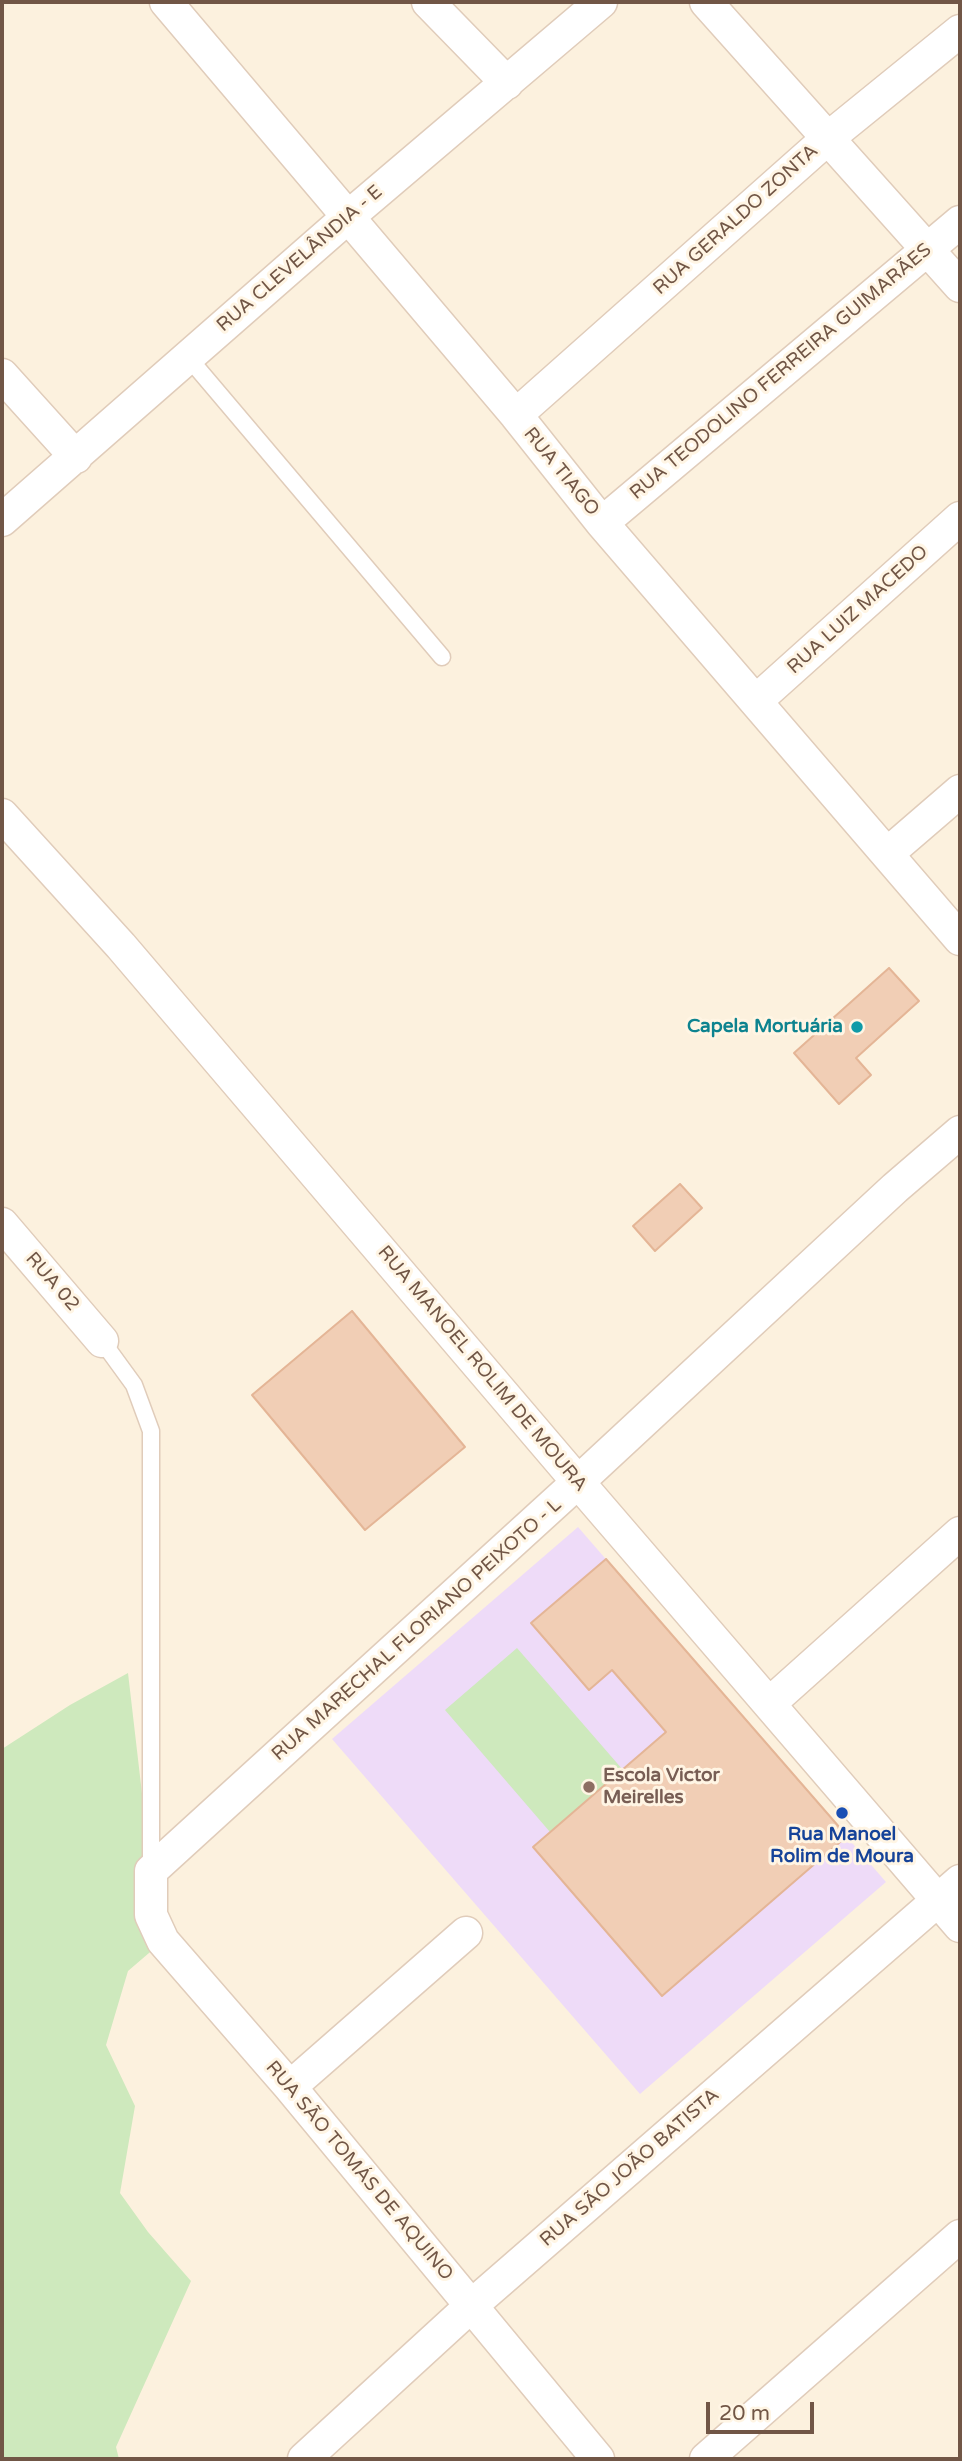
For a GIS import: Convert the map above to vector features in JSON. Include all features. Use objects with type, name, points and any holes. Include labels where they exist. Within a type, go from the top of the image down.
[{"type":"street","name":"RUA TIAGO","points":[[166,2],[516,415],[602,523],[960,939]]},
{"type":"street","points":[[428,2],[507,83]]},
{"type":"street","name":"RUA CLEVELÂNDIA - E","points":[[2,520],[187,356],[601,2]]},
{"type":"street","points":[[706,2],[960,286]]},
{"type":"street","name":"RUA GERALDO ZONTA","points":[[516,415],[827,139],[960,31]]},
{"type":"street","name":"RUA TEODOLINO FERREIRA GUIMARÃES","points":[[602,523],[960,222]]},
{"type":"street","points":[[2,375],[76,457]]},
{"type":"street","name":"RUA LUIZ MACEDO","points":[[756,701],[960,518]]},
{"type":"street","points":[[887,853],[960,791]]},
{"type":"street","name":"RUA MANOEL ROLIM DE MOURA","points":[[2,814],[121,946],[769,1704],[949,1890],[960,1926]]},
{"type":"street","name":"RUA MARECHAL FLORIANO PEIXOTO - L","points":[[151,1871],[578,1482],[895,1188],[960,1132]]},
{"type":"street","name":"RUA 02","points":[[2,1224],[102,1340]]},
{"type":"street","points":[[769,1704],[960,1533]]},
{"type":"street","name":"RUA SÃO TOMÁS DE AQUINO","points":[[151,1871],[151,1915],[163,1941],[290,2087],[598,2459]]},
{"type":"street","name":"RUA SÃO JOÃO BATISTA","points":[[304,2459],[471,2306],[949,1890]]},
{"type":"street","points":[[290,2087],[466,1933]]},
{"type":"street","points":[[706,2459],[960,2236]]},
{"type":"lane","points":[[187,356],[442,657]]},
{"type":"lane","points":[[102,1340],[134,1385],[151,1431],[151,1871]]},
{"type":"shaded area","name":"Escola Victor Meirelles","points":[[578,1527],[886,1882],[640,2094],[332,1739]]},
{"type":"green space","points":[[517,1648],[623,1770],[550,1832],[445,1710]]},
{"type":"green space","points":[[128,1673],[151,1871],[163,1941],[128,1971],[106,2045],[135,2106],[120,2193],[148,2232],[191,2281],[116,2447],[119,2459],[2,2459],[2,1749],[70,1705]]},
{"type":"building","name":"Capela Mortuária","points":[[889,968],[919,1001],[856,1058],[871,1075],[839,1104],[794,1053]]},
{"type":"building","points":[[680,1184],[702,1208],[655,1251],[633,1226]]},
{"type":"building","points":[[352,1311],[465,1447],[365,1530],[252,1395]]},
{"type":"building","points":[[606,1559],[847,1836],[662,1996],[533,1847],[666,1732],[612,1670],[589,1690],[531,1623]]},
{"type":"place","name":"Capela Mortuária","points":[[857,1027]]},
{"type":"place","name":"Escola Victor Meirelles","points":[[589,1787]]},
{"type":"place","name":"Rua Manoel Rolim de Moura","points":[[842,1813]]}]
